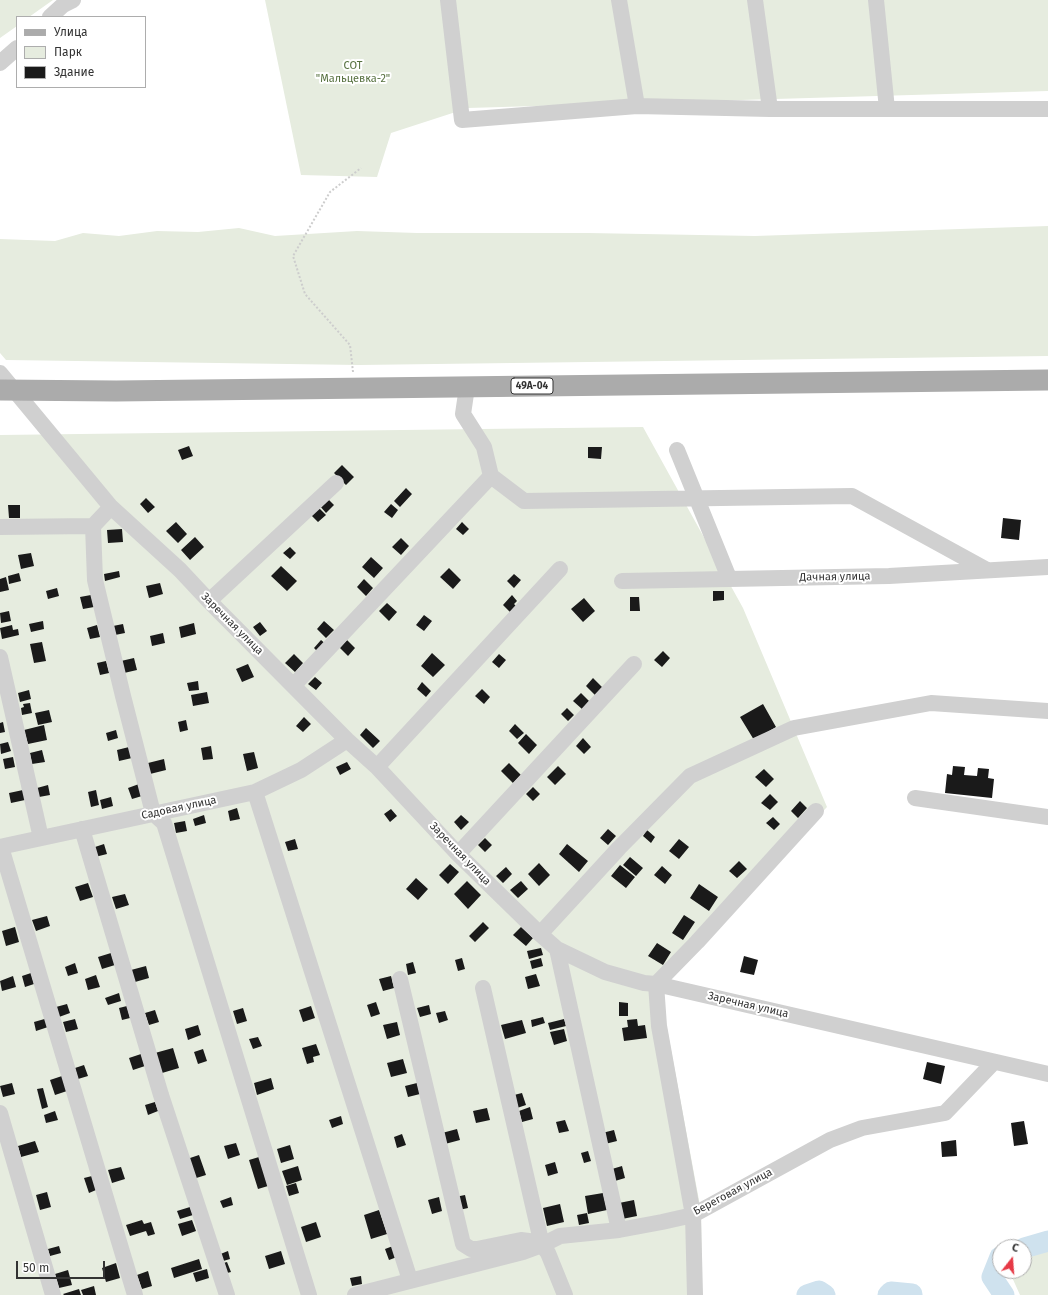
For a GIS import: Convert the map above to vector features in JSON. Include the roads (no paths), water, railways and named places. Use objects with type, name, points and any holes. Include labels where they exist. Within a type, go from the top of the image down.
[{"type":"main road","name":"49А-04","points":[[8,390],[116,391],[1048,380]]},
{"type":"street","points":[[448,0],[462,120],[637,106],[770,109],[1048,109]]},
{"type":"street","points":[[619,0],[637,106]]},
{"type":"street","points":[[755,0],[770,109]]},
{"type":"street","points":[[876,0],[887,109]]},
{"type":"street","points":[[51,16],[65,2]]},
{"type":"street","points":[[0,63],[16,49]]},
{"type":"street","name":"Заречная улица","points":[[0,373],[8,390],[112,507],[180,570],[347,740],[377,767],[458,854],[557,949],[606,972],[644,983],[656,984],[1048,1074]]},
{"type":"street","points":[[467,387],[463,414],[484,447],[491,476],[524,501],[852,496],[986,570]]},
{"type":"street","points":[[677,450],[729,578]]},
{"type":"street","points":[[294,685],[491,476]]},
{"type":"street","points":[[209,601],[336,483]]},
{"type":"street","points":[[0,527],[93,526],[112,507]]},
{"type":"street","points":[[93,526],[95,580],[153,813],[164,823],[309,1295]]},
{"type":"street","name":"Дачная улица","points":[[622,581],[890,576],[1048,567]]},
{"type":"street","points":[[377,767],[560,569]]},
{"type":"street","points":[[0,657],[41,838]]},
{"type":"street","points":[[458,854],[634,664]]},
{"type":"street","points":[[540,934],[619,848],[690,776],[794,728],[931,703],[1048,711]]},
{"type":"street","name":"Садовая улица","points":[[1,847],[255,792],[301,770],[347,740]]},
{"type":"street","points":[[255,792],[410,1280]]},
{"type":"street","points":[[915,798],[1048,817]]},
{"type":"street","points":[[694,1295],[693,1214],[659,1026],[656,984],[697,942],[816,811]]},
{"type":"street","points":[[82,829],[161,1095],[226,1295]]},
{"type":"street","points":[[1,847],[135,1295]]},
{"type":"street","points":[[557,949],[619,1230]]},
{"type":"street","points":[[400,978],[464,1244],[472,1249],[521,1240],[536,1242],[542,1245]]},
{"type":"street","points":[[483,988],[542,1245],[548,1253],[565,1295]]},
{"type":"street","name":"Береговая улица","points":[[355,1295],[523,1252],[560,1236],[619,1230],[662,1222],[693,1214],[830,1140],[862,1128],[945,1113],[994,1062]]},
{"type":"street","points":[[0,1112],[53,1295]]},
{"type":"waterway","points":[[1032,1246],[1048,1241]]},
{"type":"waterway","points":[[993,1279],[1004,1295]]},
{"type":"waterway","points":[[807,1295],[819,1291],[825,1295]]},
{"type":"waterway","points":[[888,1295],[891,1292],[912,1295]]},
{"type":"park label","name":"СОТ \"Мальцевка-2\"","points":[[353,72]]}]
